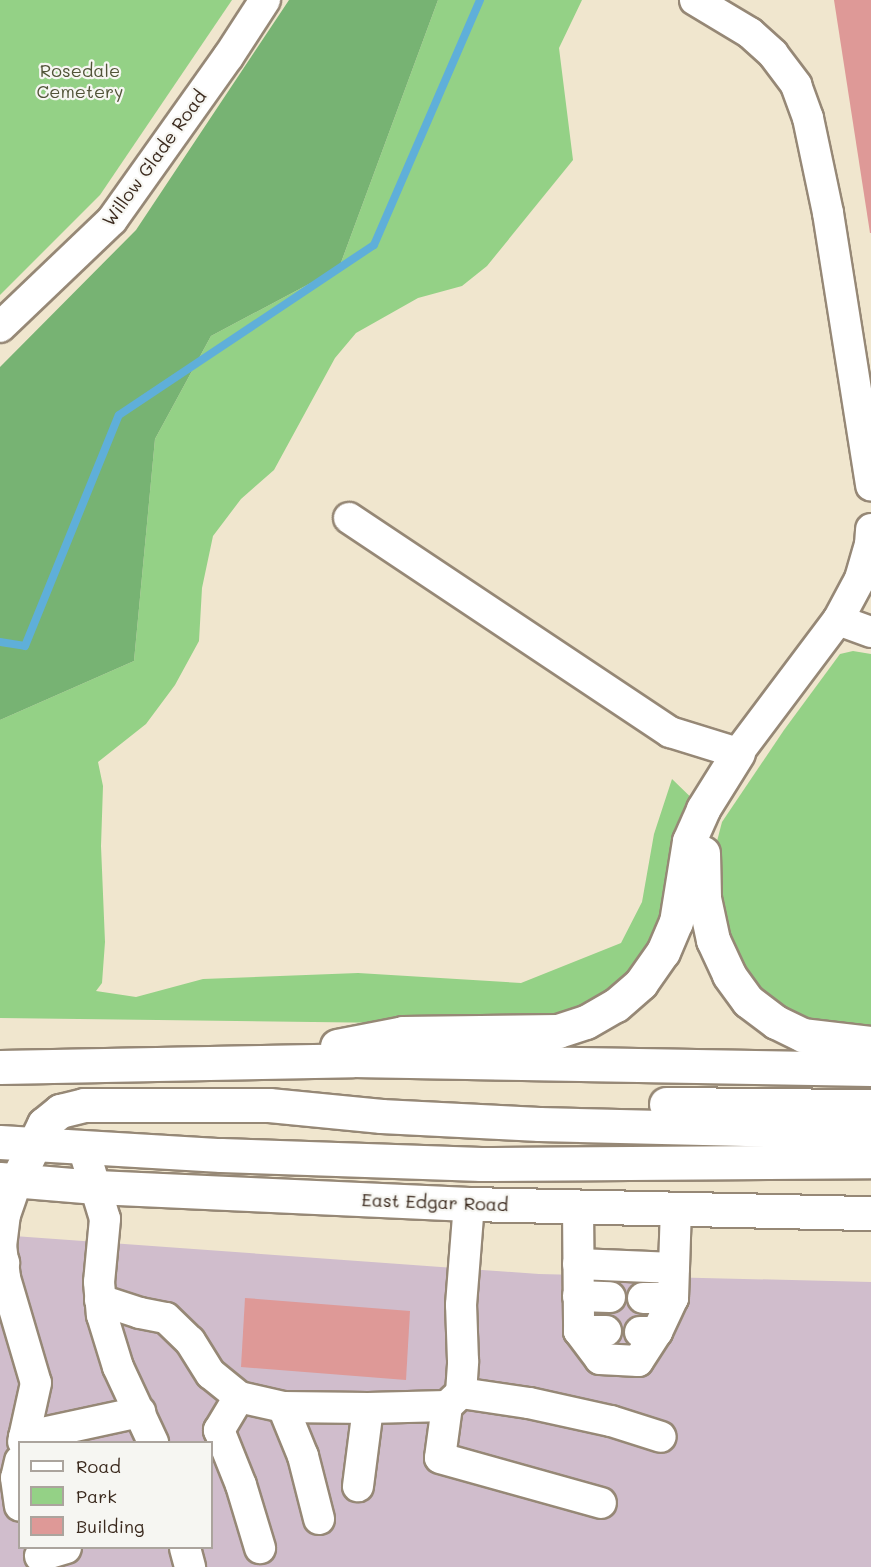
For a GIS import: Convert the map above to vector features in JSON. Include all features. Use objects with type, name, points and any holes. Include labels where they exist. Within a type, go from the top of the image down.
[{"type":"highway","points":[[738,753],[704,840],[704,898],[708,922],[720,959],[748,1001],[776,1022],[803,1035],[871,1044]]},
{"type":"highway","points":[[261,1060],[403,1033],[558,1031],[603,1014],[641,984],[663,952],[676,922],[689,841],[703,809],[738,753]]},
{"type":"highway","points":[[0,1067],[261,1060],[539,1062],[871,1069]]},
{"type":"highway","points":[[8,1180],[52,1116],[70,1107],[84,1105],[269,1105],[434,1099],[871,1106]]},
{"type":"highway","points":[[269,1105],[381,1116],[527,1123],[871,1131]]},
{"type":"highway","points":[[0,1142],[267,1157],[481,1164],[871,1161]]},
{"type":"highway","name":"East Edgar Road","points":[[8,1180],[96,1187],[469,1204],[871,1213]]},
{"type":"street","name":"Willow Glade Road","points":[[0,327],[112,220],[228,57],[265,0]]},
{"type":"street","points":[[695,0],[750,33],[773,54],[796,85],[808,118],[828,213],[871,486]]},
{"type":"street","points":[[349,518],[670,732],[738,753],[838,620],[860,579],[870,545],[871,530]]},
{"type":"street","points":[[838,620],[871,632]]},
{"type":"street","points":[[84,1147],[96,1187],[105,1230],[100,1300],[118,1367],[152,1441]]},
{"type":"street","points":[[8,1180],[1,1261],[36,1383],[23,1441]]},
{"type":"street","points":[[469,1204],[461,1305],[463,1361],[440,1458],[601,1503]]},
{"type":"street","points":[[578,1206],[578,1296],[600,1359],[638,1361],[649,1332],[673,1298],[676,1209]]},
{"type":"street","points":[[578,1264],[675,1268]]},
{"type":"street","points":[[578,1296],[610,1297]]},
{"type":"street","points":[[643,1298],[673,1298]]},
{"type":"street","points":[[100,1300],[166,1318],[190,1341],[211,1374],[239,1397],[283,1407],[368,1408],[454,1399],[529,1403],[611,1420],[661,1437]]},
{"type":"street","points":[[239,1397],[219,1430],[241,1485],[260,1548]]},
{"type":"street","points":[[283,1407],[303,1456],[319,1519]]},
{"type":"street","points":[[358,1486],[368,1408]]},
{"type":"street","points":[[42,1441],[140,1412]]},
{"type":"street","points":[[18,1468],[16,1478],[18,1492]]},
{"type":"street","points":[[184,1549],[190,1567]]},
{"type":"shaded area","points":[[0,1235],[539,1274],[871,1282],[871,1567],[0,1567]]},
{"type":"green space","name":"Rosedale Cemetery","points":[[0,0],[232,0],[100,195],[0,295]]},
{"type":"green space","points":[[289,0],[438,0],[339,268],[211,336],[155,439],[134,661],[0,720],[0,367],[136,230]]},
{"type":"green space","points":[[438,0],[582,0],[559,48],[573,160],[487,266],[462,286],[418,298],[356,333],[335,358],[274,470],[241,499],[213,536],[202,588],[199,641],[175,685],[146,724],[98,762],[103,786],[101,846],[105,942],[102,983],[96,991],[136,997],[203,979],[358,973],[521,983],[621,943],[642,902],[654,834],[672,779],[703,809],[641,983],[540,1025],[0,1018],[0,720],[134,661],[155,439],[211,336],[339,268]]},
{"type":"green space","points":[[853,651],[871,654],[871,1032],[791,1016],[751,985],[720,918],[716,845],[722,822],[784,730],[840,654]]},
{"type":"building","points":[[834,0],[871,0],[871,233],[870,233]]},
{"type":"building","points":[[245,1298],[410,1311],[406,1380],[241,1367]]},
{"type":"waterway","points":[[0,642],[25,646],[119,415],[374,245],[480,0]]}]
